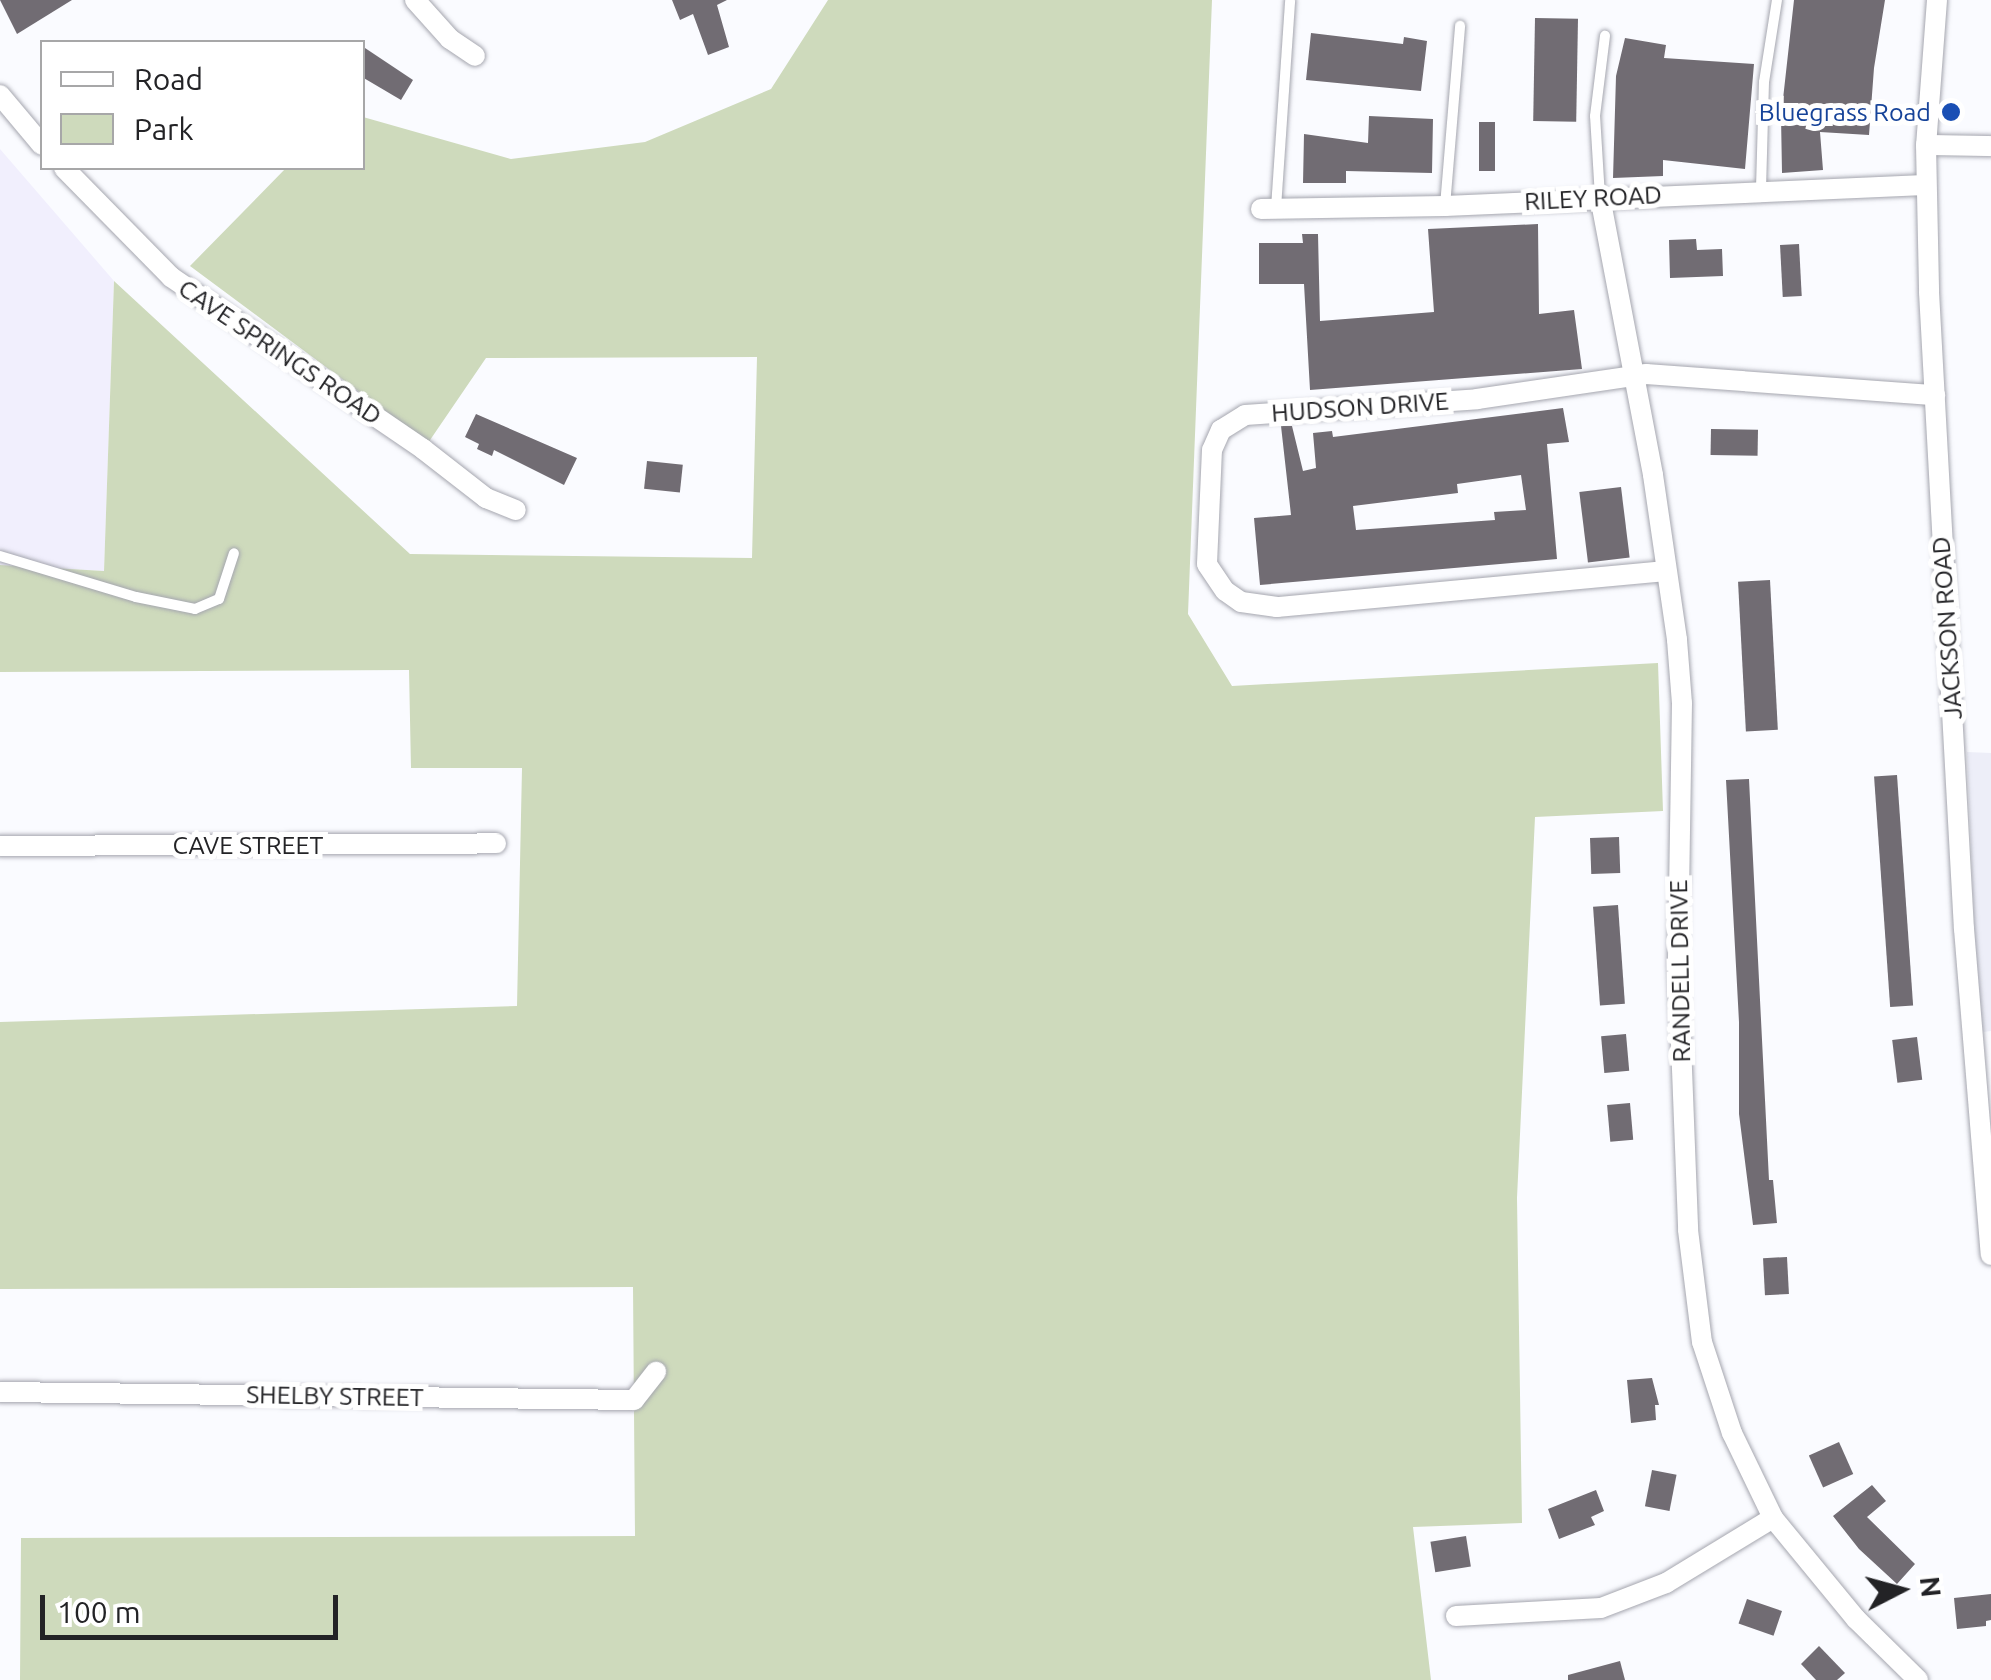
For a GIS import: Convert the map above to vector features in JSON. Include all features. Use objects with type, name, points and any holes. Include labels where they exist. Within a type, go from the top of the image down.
[{"type":"street","points":[[415,0],[450,39],[475,56]]},
{"type":"street","name":"JACKSON ROAD","points":[[1938,0],[1925,186],[1964,929],[1991,1255]]},
{"type":"street","points":[[0,95],[40,142]]},
{"type":"street","points":[[1926,145],[1991,146]]},
{"type":"street","name":"CAVE SPRINGS ROAD","points":[[66,170],[171,277],[486,498],[516,510]]},
{"type":"street","name":"RILEY ROAD","points":[[1268,209],[1445,206],[1925,186]]},
{"type":"street","name":"RANDELL DRIVE","points":[[1600,197],[1636,376],[1682,704],[1678,965],[1688,1230],[1702,1342],[1732,1433],[1773,1518],[1856,1619],[1918,1680]]},
{"type":"street","name":"HUDSON DRIVE","points":[[1666,571],[1277,607],[1241,602],[1224,591],[1207,564],[1212,450],[1221,430],[1245,415],[1476,399],[1657,374],[1935,395]]},
{"type":"street","name":"CAVE STREET","points":[[0,846],[496,844]]},
{"type":"street","name":"SHELBY STREET","points":[[0,1392],[634,1400],[656,1372]]},
{"type":"street","points":[[1456,1616],[1600,1608],[1666,1582],[1773,1518]]},
{"type":"lane","points":[[1268,209],[1290,0]]},
{"type":"lane","points":[[1761,190],[1764,82],[1776,0]]},
{"type":"lane","points":[[1445,206],[1460,26]]},
{"type":"lane","points":[[1600,197],[1595,116],[1605,36]]},
{"type":"lane","points":[[0,556],[149,600],[196,609],[219,599],[234,552]]},
{"type":"shaded area","points":[[0,149],[114,281],[104,571],[0,565]]},
{"type":"shaded area","points":[[1967,752],[1991,753],[1991,1031],[1983,1032],[1976,964]]},
{"type":"green space","points":[[828,0],[1212,0],[1188,614],[1232,686],[1658,663],[1663,811],[1535,817],[1517,1198],[1522,1523],[1413,1527],[1431,1680],[20,1680],[21,1538],[635,1536],[633,1287],[0,1289],[0,1022],[517,1006],[522,768],[411,768],[409,670],[0,672],[0,565],[104,571],[114,281],[410,554],[752,558],[757,357],[486,358],[428,443],[190,266],[284,170],[365,170],[365,118],[511,159],[645,142],[771,89]]},
{"type":"building","points":[[0,0],[72,0],[17,34]]},
{"type":"building","points":[[672,0],[727,0],[717,5],[729,47],[708,55],[693,14],[680,20]]},
{"type":"building","points":[[1794,0],[1885,0],[1869,135],[1820,132],[1823,170],[1782,173],[1781,117]]},
{"type":"building","points":[[1535,18],[1578,19],[1576,122],[1533,121]]},
{"type":"building","points":[[1311,33],[1403,44],[1404,37],[1427,41],[1421,91],[1306,80]]},
{"type":"building","points":[[1625,38],[1666,45],[1664,58],[1754,64],[1745,169],[1663,160],[1663,176],[1613,178],[1616,76]]},
{"type":"building","points":[[365,48],[413,80],[401,100],[365,79]]},
{"type":"building","points":[[1369,116],[1433,119],[1432,173],[1346,171],[1346,183],[1303,183],[1304,134],[1368,143]]},
{"type":"building","points":[[1479,122],[1495,122],[1495,171],[1479,171]]},
{"type":"building","points":[[1538,224],[1539,314],[1574,310],[1582,369],[1310,390],[1304,284],[1259,284],[1259,243],[1303,243],[1302,234],[1318,234],[1320,321],[1434,312],[1428,229]]},
{"type":"building","points":[[1696,239],[1697,250],[1722,249],[1723,276],[1670,278],[1669,240]]},
{"type":"building","points":[[1799,244],[1802,296],[1783,297],[1780,245]]},
{"type":"building","points":[[1563,408],[1569,442],[1547,444],[1557,559],[1260,585],[1254,518],[1291,515],[1281,426],[1292,426],[1303,471],[1316,468],[1313,433],[1332,431],[1333,437]],"holes":[[[1521,475],[1526,510],[1494,512],[1495,520],[1356,530],[1353,506],[1458,493],[1457,484]]]},
{"type":"building","points":[[476,414],[577,458],[564,485],[494,450],[492,456],[477,449],[479,444],[465,437]]},
{"type":"building","points":[[1711,429],[1758,430],[1758,456],[1711,455]]},
{"type":"building","points":[[647,461],[683,465],[680,493],[644,489]]},
{"type":"building","points":[[1621,487],[1630,557],[1588,563],[1579,492]]},
{"type":"building","points":[[1770,580],[1778,730],[1746,731],[1738,582]]},
{"type":"building","points":[[1897,775],[1913,1005],[1890,1007],[1874,777]]},
{"type":"building","points":[[1749,779],[1769,1180],[1773,1180],[1777,1223],[1753,1225],[1739,1114],[1739,1022],[1726,780]]},
{"type":"building","points":[[1619,837],[1620,873],[1591,874],[1590,838]]},
{"type":"building","points":[[1618,905],[1625,1004],[1600,1006],[1593,907]]},
{"type":"building","points":[[1626,1034],[1629,1071],[1604,1073],[1601,1036]]},
{"type":"building","points":[[1917,1037],[1922,1080],[1897,1083],[1892,1040]]},
{"type":"building","points":[[1630,1103],[1633,1140],[1610,1142],[1607,1105]]},
{"type":"building","points":[[1787,1257],[1789,1294],[1765,1295],[1763,1258]]},
{"type":"building","points":[[1652,1378],[1659,1405],[1655,1405],[1656,1420],[1631,1423],[1627,1380]]},
{"type":"building","points":[[1839,1442],[1853,1474],[1823,1487],[1809,1455]]},
{"type":"building","points":[[1652,1470],[1677,1475],[1669,1511],[1645,1506]]},
{"type":"building","points":[[1872,1485],[1886,1501],[1867,1517],[1915,1564],[1897,1584],[1859,1549],[1833,1516]]},
{"type":"building","points":[[1596,1490],[1604,1511],[1591,1517],[1595,1525],[1559,1539],[1548,1509]]},
{"type":"building","points":[[1466,1536],[1471,1567],[1435,1572],[1430,1542]]},
{"type":"building","points":[[1991,1594],[1991,1620],[1986,1621],[1986,1626],[1957,1629],[1954,1598]]},
{"type":"building","points":[[1747,1599],[1782,1611],[1774,1636],[1739,1624]]},
{"type":"building","points":[[1819,1646],[1845,1673],[1837,1680],[1816,1680],[1801,1664]]},
{"type":"building","points":[[1620,1661],[1625,1680],[1568,1680],[1568,1675]]},
{"type":"place","name":"Bluegrass Road","points":[[1951,112]]}]
